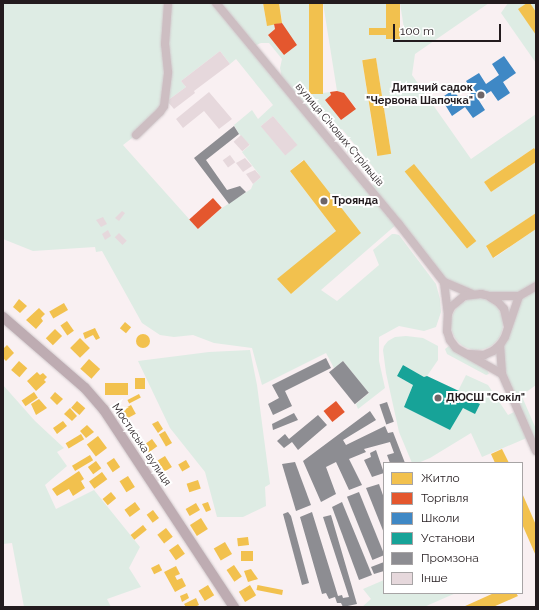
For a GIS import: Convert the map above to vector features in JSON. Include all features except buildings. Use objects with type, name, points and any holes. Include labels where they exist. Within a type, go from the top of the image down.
[{"type":"main road","name":"Мостиська вулиця","points":[[3,317],[85,388],[104,410],[234,607]]},
{"type":"street","points":[[136,135],[160,112],[164,106],[168,72],[165,44],[168,3]]},
{"type":"street","name":"вулиця Січових Стрільців","points":[[216,3],[398,223],[444,282],[472,294]]},
{"type":"street","points":[[444,282],[447,331],[450,340],[456,348],[502,374]]},
{"type":"street","points":[[447,318],[459,299],[472,294],[490,296],[519,296],[536,286]]},
{"type":"street","points":[[490,296],[504,309],[508,328]]},
{"type":"street","points":[[464,353],[484,355],[493,351],[500,345],[505,337],[519,296]]},
{"type":"street","points":[[500,345],[502,374],[536,451]]},
{"type":"shaded area","points":[[3,3],[263,3],[267,25],[274,24],[275,29],[268,35],[284,55],[297,45],[283,27],[279,3],[309,3],[323,93],[330,92],[331,95],[326,100],[341,120],[356,108],[344,93],[337,91],[323,3],[386,3],[392,38],[405,35],[400,3],[489,3],[415,54],[412,75],[471,159],[536,114],[536,151],[534,148],[484,182],[491,192],[536,162],[536,213],[486,247],[494,258],[536,229],[536,385],[525,393],[520,392],[536,429],[536,451],[529,437],[482,457],[471,433],[430,458],[420,462],[412,462],[399,432],[386,373],[383,350],[384,346],[388,341],[395,337],[406,336],[423,338],[438,346],[438,360],[427,376],[424,377],[403,365],[397,376],[413,385],[404,407],[450,430],[463,408],[475,413],[479,404],[457,393],[466,375],[488,385],[508,415],[518,410],[502,374],[500,345],[519,297],[490,296],[444,282],[397,224],[321,290],[337,301],[379,265],[373,250],[392,234],[395,234],[399,235],[436,284],[440,299],[441,312],[436,327],[424,331],[399,326],[379,337],[379,361],[385,388],[358,409],[356,404],[369,393],[343,361],[334,368],[326,353],[262,385],[252,348],[214,343],[193,335],[174,337],[160,335],[142,323],[102,251],[96,252],[95,247],[33,251],[3,239]],"holes":[[[261,43],[269,43],[282,59],[280,68],[283,84],[252,47]],[[220,51],[230,64],[236,59],[273,105],[258,119],[252,110],[234,125],[239,134],[250,145],[242,152],[261,177],[253,184],[251,189],[222,208],[198,229],[123,145],[136,135],[167,101],[186,87],[181,81]],[[376,58],[391,153],[377,156],[362,60]],[[316,112],[323,122],[328,119],[338,131],[342,129],[374,168],[379,180],[369,189],[308,114]],[[273,116],[297,145],[285,155],[261,126]],[[303,160],[360,233],[291,294],[336,231],[290,171]]]},
{"type":"shaded area","points":[[508,3],[536,3],[536,63],[501,13]]},
{"type":"shaded area","points":[[341,133],[370,167],[375,177],[369,176],[364,172],[337,140]]},
{"type":"shaded area","points":[[472,298],[482,298],[496,305],[503,319],[503,329],[496,343],[482,350],[472,350],[462,346],[455,339],[451,329],[451,319],[455,309],[462,302]]},
{"type":"shaded area","points":[[449,346],[487,370],[489,374],[486,375],[447,354],[445,349]]},
{"type":"shaded area","points":[[250,350],[257,385],[270,484],[265,487],[266,506],[243,517],[217,517],[205,472],[170,428],[138,361],[209,352]]},
{"type":"shaded area","points":[[3,385],[35,421],[64,448],[57,452],[67,466],[45,485],[56,509],[94,490],[140,547],[129,568],[141,587],[107,599],[111,607],[24,607],[12,543],[3,544]]},
{"type":"shaded area","points":[[383,580],[383,594],[454,594],[424,607],[362,607],[371,599],[363,589]]},
{"type":"place","name":"Дитячий садок \"Червона Шапочка\"","points":[[481,95]]},
{"type":"place","name":"Троянда","points":[[324,201]]},
{"type":"place","name":"ДЮСШ \"Сокіл\"","points":[[438,398]]}]
